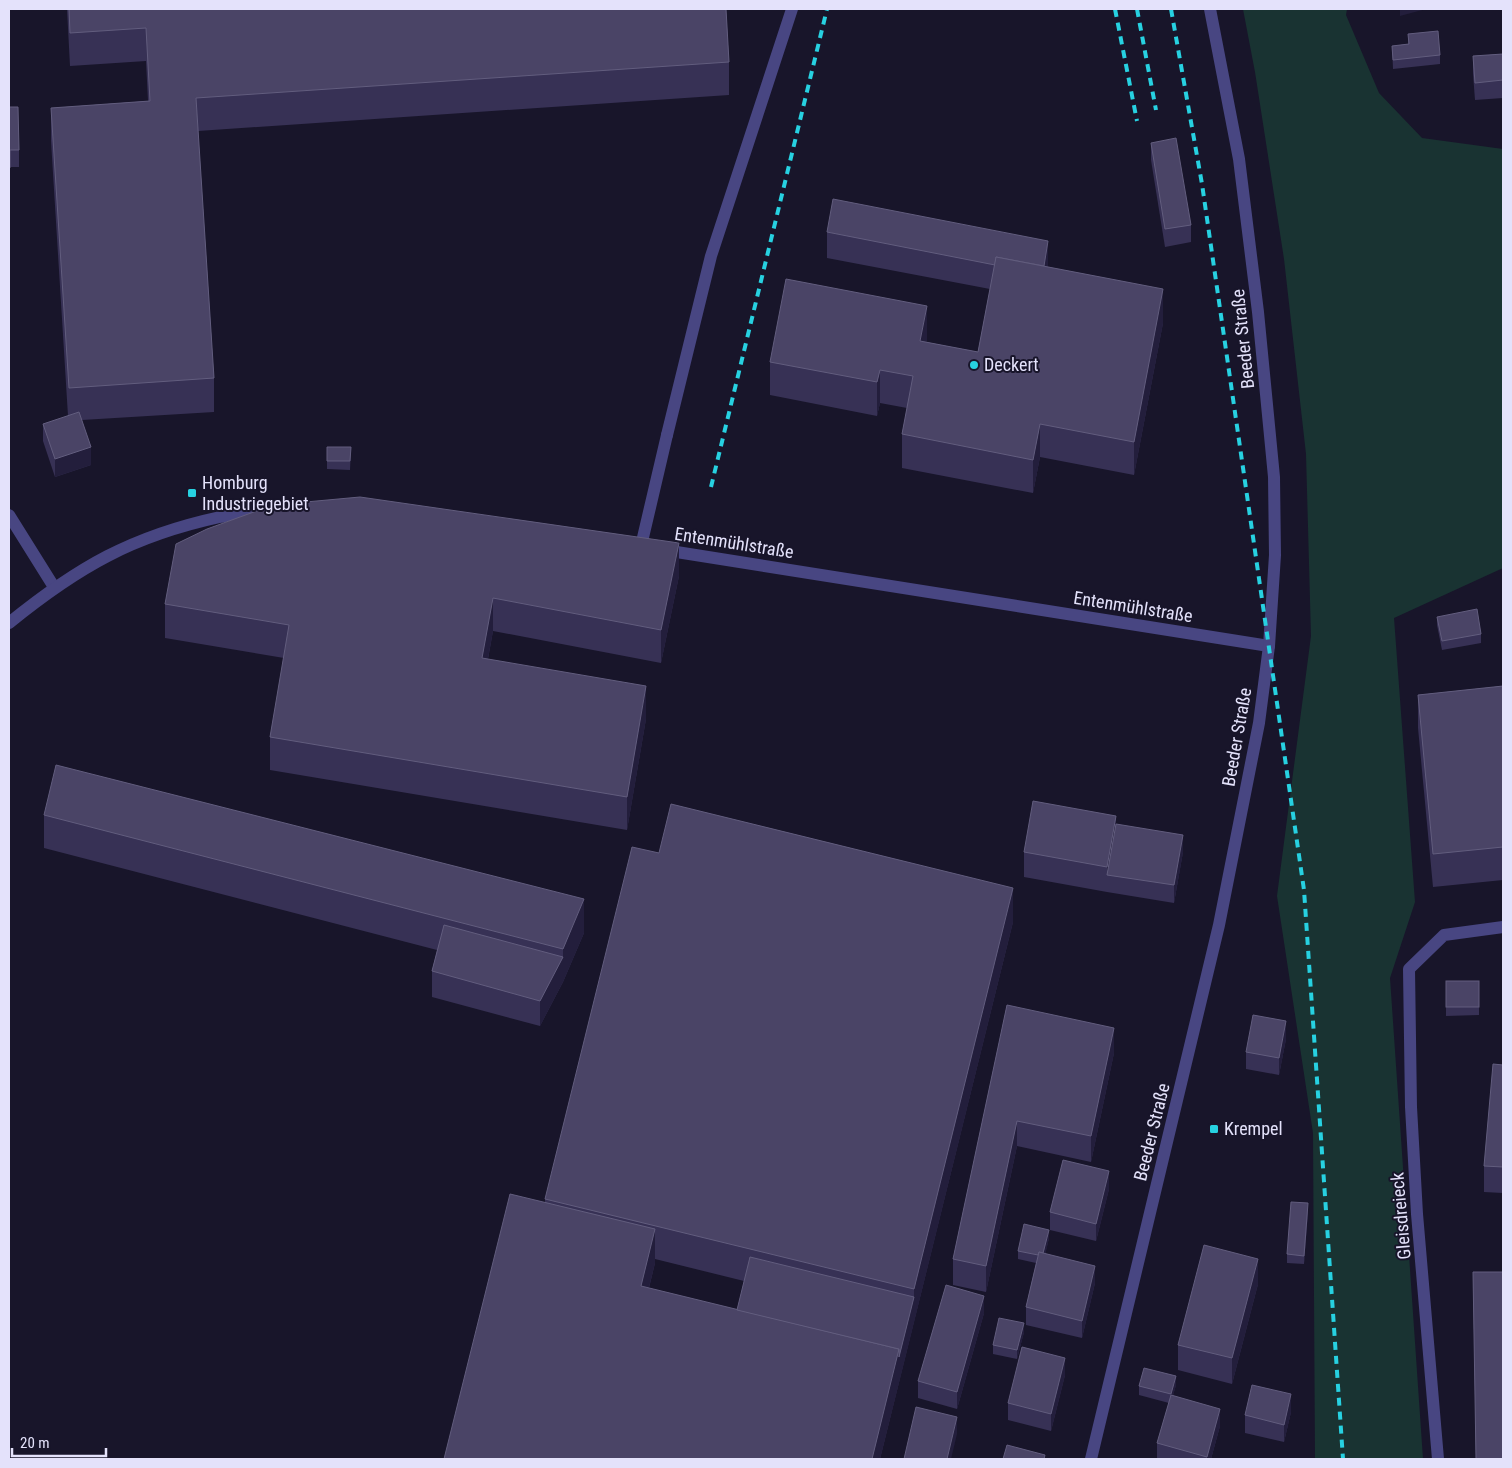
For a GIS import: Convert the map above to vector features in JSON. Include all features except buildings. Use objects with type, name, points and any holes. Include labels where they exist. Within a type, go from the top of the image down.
[{"type":"street","name":"Entenmühlstraße","points":[[792,9],[711,256],[667,435],[637,545],[1269,646]]},
{"type":"street","name":"Beeder Straße","points":[[1091,1459],[1219,925],[1258,723],[1269,646],[1275,555],[1271,448],[1258,312],[1239,159],[1210,9]]},
{"type":"street","points":[[9,623],[54,587],[92,563],[124,547],[182,525],[262,508],[289,507]]},
{"type":"street","points":[[9,516],[54,587]]},
{"type":"street","name":"Gleisdreieck","points":[[1438,1459],[1417,1214],[1411,1107],[1409,969],[1444,935],[1503,927]]},
{"type":"green space","points":[[1243,9],[1347,9],[1346,15],[1379,93],[1422,138],[1503,149],[1503,568],[1394,618],[1415,902],[1390,978],[1423,1459],[1315,1459],[1313,1133],[1277,896],[1311,636],[1306,454],[1284,259],[1255,72]]},
{"type":"railway","points":[[711,487],[827,9]]},
{"type":"railway","points":[[1115,9],[1137,121]]},
{"type":"railway","points":[[1137,9],[1156,110]]},
{"type":"railway","points":[[1171,9],[1202,184],[1304,890],[1343,1459]]},
{"type":"place","name":"Deckert","points":[[974,365]]},
{"type":"place","name":"Homburg Industriegebiet","points":[[192,493]]},
{"type":"place","name":"Krempel","points":[[1214,1129]]}]
